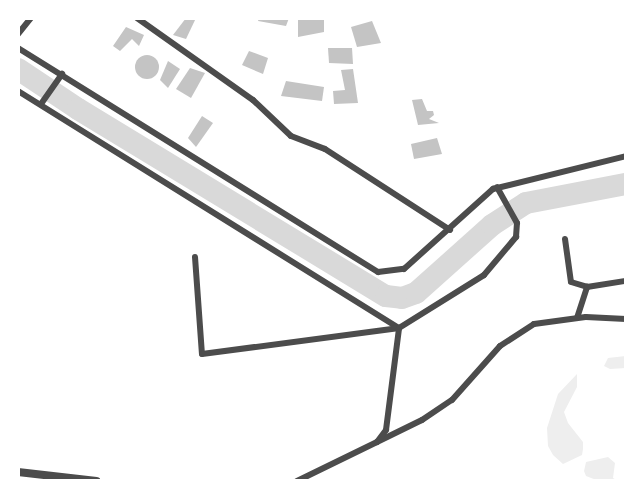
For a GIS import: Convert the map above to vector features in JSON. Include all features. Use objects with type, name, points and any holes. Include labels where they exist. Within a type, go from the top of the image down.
[{"type":"street","points":[[18,34],[31,18]]},
{"type":"street","points":[[137,18],[253,100],[291,136],[325,149],[450,230]]},
{"type":"street","points":[[18,48],[378,272],[404,269],[497,187],[626,156]]},
{"type":"street","points":[[41,104],[62,74]]},
{"type":"street","points":[[18,91],[399,328]]},
{"type":"street","points":[[195,256],[202,354],[399,328],[484,275],[516,237],[517,223],[497,187]]},
{"type":"street","points":[[565,239],[571,282],[587,287],[626,281]]},
{"type":"street","points":[[578,318],[587,287]]},
{"type":"street","points":[[297,481],[422,420],[452,400],[500,346],[517,333],[547,321],[578,318],[626,319]]},
{"type":"street","points":[[377,442],[386,430],[399,328]]},
{"type":"street","points":[[18,472],[96,481]]},
{"type":"shaded area","points":[[626,356],[626,368],[610,369],[604,366],[608,358]]},
{"type":"shaded area","points":[[577,374],[577,387],[564,412],[568,423],[583,442],[583,449],[582,455],[563,464],[553,455],[548,446],[547,428],[558,394]]},
{"type":"shaded area","points":[[608,457],[615,463],[613,478],[618,481],[599,481],[586,476],[584,471],[586,462]]},
{"type":"building","points":[[186,18],[196,18],[186,39],[173,35]]},
{"type":"building","points":[[259,18],[289,18],[286,26],[258,21]]},
{"type":"building","points":[[298,18],[324,18],[324,32],[298,37]]},
{"type":"building","points":[[372,21],[381,43],[357,47],[351,27]]},
{"type":"building","points":[[126,27],[144,35],[139,46],[132,39],[120,51],[113,46]]},
{"type":"building","points":[[328,48],[352,48],[353,64],[329,63]]},
{"type":"building","points":[[249,51],[268,58],[263,74],[242,65]]},
{"type":"building","points":[[147,55],[156,58],[159,67],[156,76],[147,79],[138,76],[135,67],[138,58]]},
{"type":"building","points":[[168,61],[180,69],[168,88],[160,80]]},
{"type":"building","points":[[190,68],[205,73],[191,98],[176,89]]},
{"type":"building","points":[[353,69],[358,103],[334,104],[333,91],[345,90],[341,70]]},
{"type":"building","points":[[286,81],[324,87],[322,101],[281,96]]},
{"type":"building","points":[[422,99],[427,111],[433,111],[434,115],[429,119],[439,123],[418,125],[412,100]]},
{"type":"building","points":[[202,116],[213,123],[196,147],[188,138]]},
{"type":"building","points":[[437,138],[442,154],[414,159],[411,144]]},
{"type":"waterway","points":[[18,69],[78,109],[386,296],[402,298],[416,293],[492,225],[526,203],[626,184]]}]
